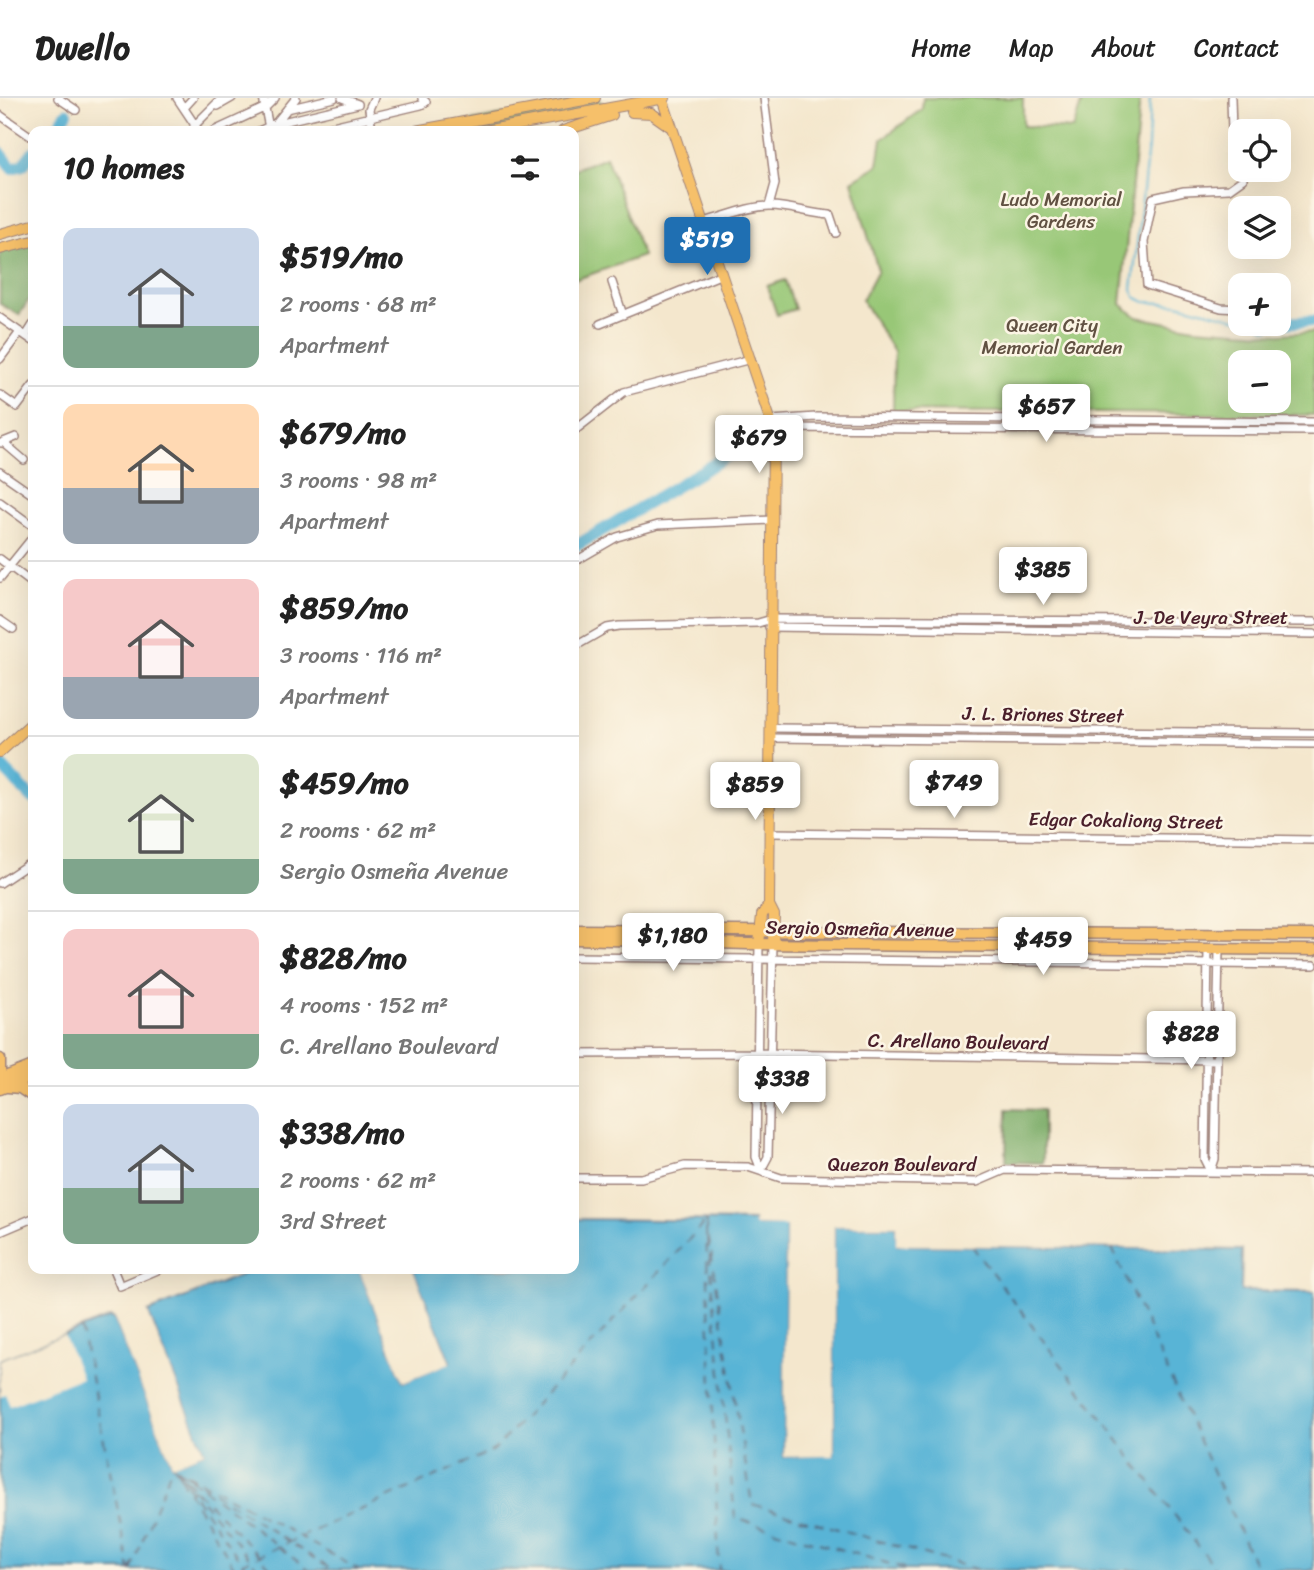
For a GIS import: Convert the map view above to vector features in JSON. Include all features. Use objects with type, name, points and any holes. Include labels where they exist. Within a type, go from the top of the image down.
[{"type":"highway","name":"Sergio Osmeña Avenue","points":[[579,930],[1314,935]]},
{"type":"highway","name":"Sergio Osmeña Avenue","points":[[579,939],[759,944],[1314,950]]},
{"type":"highway","points":[[0,1059],[0,1072]]},
{"type":"highway","points":[[2,1085],[26,1087]]},
{"type":"highway","points":[[2,1085],[26,1087]]},
{"type":"main road","points":[[441,126],[595,98]]},
{"type":"main road","points":[[513,126],[663,98],[772,424],[769,905],[774,930],[773,944]]},
{"type":"main road","points":[[607,110],[619,114]]},
{"type":"main road","points":[[575,126],[643,110],[672,127]]},
{"type":"main road","points":[[0,234],[28,226]]},
{"type":"main road","points":[[0,249],[28,242]]},
{"type":"main road","points":[[0,752],[28,727]]},
{"type":"main road","points":[[759,944],[762,915],[769,905]]},
{"type":"street","points":[[58,98],[76,110]]},
{"type":"street","points":[[177,98],[195,126]]},
{"type":"street","points":[[184,108],[194,98]]},
{"type":"street","points":[[199,126],[222,98]]},
{"type":"street","points":[[211,110],[232,98]]},
{"type":"street","points":[[263,98],[271,126]]},
{"type":"street","points":[[225,126],[266,107],[275,98]]},
{"type":"street","points":[[272,126],[296,98]]},
{"type":"street","points":[[287,109],[334,98]]},
{"type":"street","points":[[342,98],[370,112]]},
{"type":"street","points":[[372,126],[370,112],[374,98]]},
{"type":"street","points":[[327,126],[370,112],[421,105],[426,102],[422,98]]},
{"type":"street","points":[[764,98],[775,184],[769,206]]},
{"type":"street","points":[[1231,98],[1232,119]]},
{"type":"street","points":[[275,126],[358,104]]},
{"type":"street","points":[[0,115],[28,135]]},
{"type":"street","points":[[1228,308],[1147,285],[1144,243],[1153,198],[1184,191],[1229,189],[1239,182]]},
{"type":"street","points":[[704,222],[769,206],[798,208],[816,215],[830,215],[836,233]]},
{"type":"street","points":[[600,324],[722,274]]},
{"type":"street","points":[[612,282],[623,315]]},
{"type":"street","points":[[0,318],[27,336],[0,359]]},
{"type":"street","points":[[579,427],[624,392],[751,359]]},
{"type":"street","points":[[0,395],[17,407],[28,393]]},
{"type":"street","points":[[772,424],[816,417],[1314,422]]},
{"type":"street","points":[[772,424],[1314,431]]},
{"type":"street","points":[[1,442],[16,438]]},
{"type":"street","points":[[1,442],[24,460]]},
{"type":"street","points":[[0,472],[28,492]]},
{"type":"street","points":[[0,502],[28,522]]},
{"type":"street","points":[[579,559],[617,537],[658,524],[773,520]]},
{"type":"street","points":[[0,578],[28,543]]},
{"type":"street","points":[[0,559],[28,580]]},
{"type":"street","points":[[0,620],[13,629]]},
{"type":"street","points":[[955,631],[956,621]]},
{"type":"street","name":"J. De Veyra Street","points":[[772,624],[956,621],[1314,622]]},
{"type":"street","points":[[579,644],[603,630],[619,625],[772,624]]},
{"type":"street","name":"J. De Veyra Street","points":[[772,624],[955,631],[1314,634]]},
{"type":"street","points":[[925,728],[925,740]]},
{"type":"street","name":"J. L. Briones Street","points":[[771,733],[925,728],[1314,733]]},
{"type":"street","points":[[1023,741],[1024,729]]},
{"type":"street","name":"J. L. Briones Street","points":[[771,733],[925,740],[1314,744]]},
{"type":"street","points":[[1273,733],[1274,744]]},
{"type":"street","name":"Edgar Cokaliong Street","points":[[770,833],[1314,840]]},
{"type":"street","points":[[0,883],[28,866]]},
{"type":"street","points":[[759,944],[756,1157],[761,1170]]},
{"type":"street","points":[[761,1170],[768,1157],[773,944]]},
{"type":"street","points":[[1211,1171],[1205,1159],[1205,1060],[1207,964],[1213,949]]},
{"type":"street","points":[[1211,1171],[1215,1159],[1219,964],[1213,949]]},
{"type":"street","points":[[579,957],[1314,965]]},
{"type":"street","name":"C. Arellano Boulevard","points":[[579,1054],[759,1053],[1216,1060]]},
{"type":"street","points":[[0,1059],[26,1087]]},
{"type":"street","name":"Quezon Boulevard","points":[[579,1178],[641,1178],[685,1166],[748,1167],[781,1178],[977,1182],[1005,1170],[1314,1173]]},
{"type":"street","points":[[0,1232],[28,1220]]},
{"type":"street","points":[[115,1274],[120,1286],[148,1274]]},
{"type":"green space","points":[[598,98],[607,110],[526,126],[444,126]]},
{"type":"green space","points":[[923,98],[1023,98],[1023,126],[1073,129],[1083,98],[1140,98],[1121,304],[1137,317],[1194,328],[1228,330],[1228,336],[1291,336],[1291,333],[1314,332],[1314,415],[893,411],[894,352],[862,300],[878,270],[852,181],[878,165],[882,139],[922,109]]},
{"type":"green space","points":[[606,157],[643,256],[579,278],[579,167]]},
{"type":"green space","points":[[28,243],[28,302],[19,315],[0,304],[0,249]]},
{"type":"green space","points":[[785,280],[795,309],[777,315],[767,286]]},
{"type":"green space","points":[[1007,1109],[1043,1110],[1043,1163],[1006,1162]]},
{"type":"water","points":[[579,1219],[754,1221],[755,1225],[786,1225],[784,1457],[834,1455],[834,1226],[896,1226],[897,1245],[1242,1250],[1241,1291],[1314,1292],[1314,1570],[0,1570],[0,1360],[111,1317],[115,1320],[172,1464],[204,1452],[148,1312],[243,1274],[361,1274],[403,1382],[450,1362],[415,1274],[579,1274]]},
{"type":"pier","points":[[755,1218],[758,1222],[787,1222],[790,1225],[787,1454],[830,1453],[832,1223],[898,1223],[900,1241],[1208,1246],[1208,1249],[896,1245],[896,1226],[834,1226],[834,1456],[784,1457],[786,1226],[754,1225]]},
{"type":"pier","points":[[361,1274],[364,1274],[405,1377],[446,1361],[412,1274],[415,1274],[450,1363],[403,1382]]},
{"type":"pier","points":[[146,1308],[204,1452],[172,1465],[115,1320],[118,1318],[174,1460],[199,1450],[144,1313]]},
{"type":"pier","points":[[64,1335],[81,1378],[10,1406],[5,1394],[0,1396],[0,1360]]},
{"type":"waterway","points":[[1150,98],[1148,146],[1132,289],[1135,297],[1145,302],[1178,304],[1228,317]]},
{"type":"waterway","points":[[58,126],[67,113]]},
{"type":"waterway","points":[[0,152],[12,168],[23,165],[28,158]]},
{"type":"waterway","points":[[1291,322],[1314,321]]},
{"type":"waterway","points":[[579,544],[756,439]]},
{"type":"waterway","points":[[0,765],[28,794]]},
{"type":"ferry route","points":[[706,1221],[752,1504],[979,1570]]},
{"type":"ferry route","points":[[227,1570],[494,1450],[706,1221]]},
{"type":"ferry route","points":[[706,1229],[719,1570]]},
{"type":"ferry route","points":[[708,1239],[735,1518],[910,1570]]},
{"type":"ferry route","points":[[972,1246],[1216,1570]]},
{"type":"ferry route","points":[[1112,1248],[1257,1570]]},
{"type":"ferry route","points":[[81,1328],[130,1570]]},
{"type":"ferry route","points":[[172,1465],[359,1570]]},
{"type":"ferry route","points":[[131,1570],[172,1466]]},
{"type":"ferry route","points":[[175,1468],[273,1570]]},
{"type":"ferry route","points":[[178,1469],[309,1570]]},
{"type":"ferry route","points":[[177,1471],[247,1570]]},
{"type":"ferry route","points":[[187,1475],[332,1570]]},
{"type":"ferry route","points":[[182,1476],[259,1570]]},
{"type":"ferry route","points":[[180,1477],[236,1570]]},
{"type":"park label","name":"Ludo Memorial Gardens","points":[[1061,210]]},
{"type":"park label","name":"Queen City Memorial Garden","points":[[1052,336]]}]
